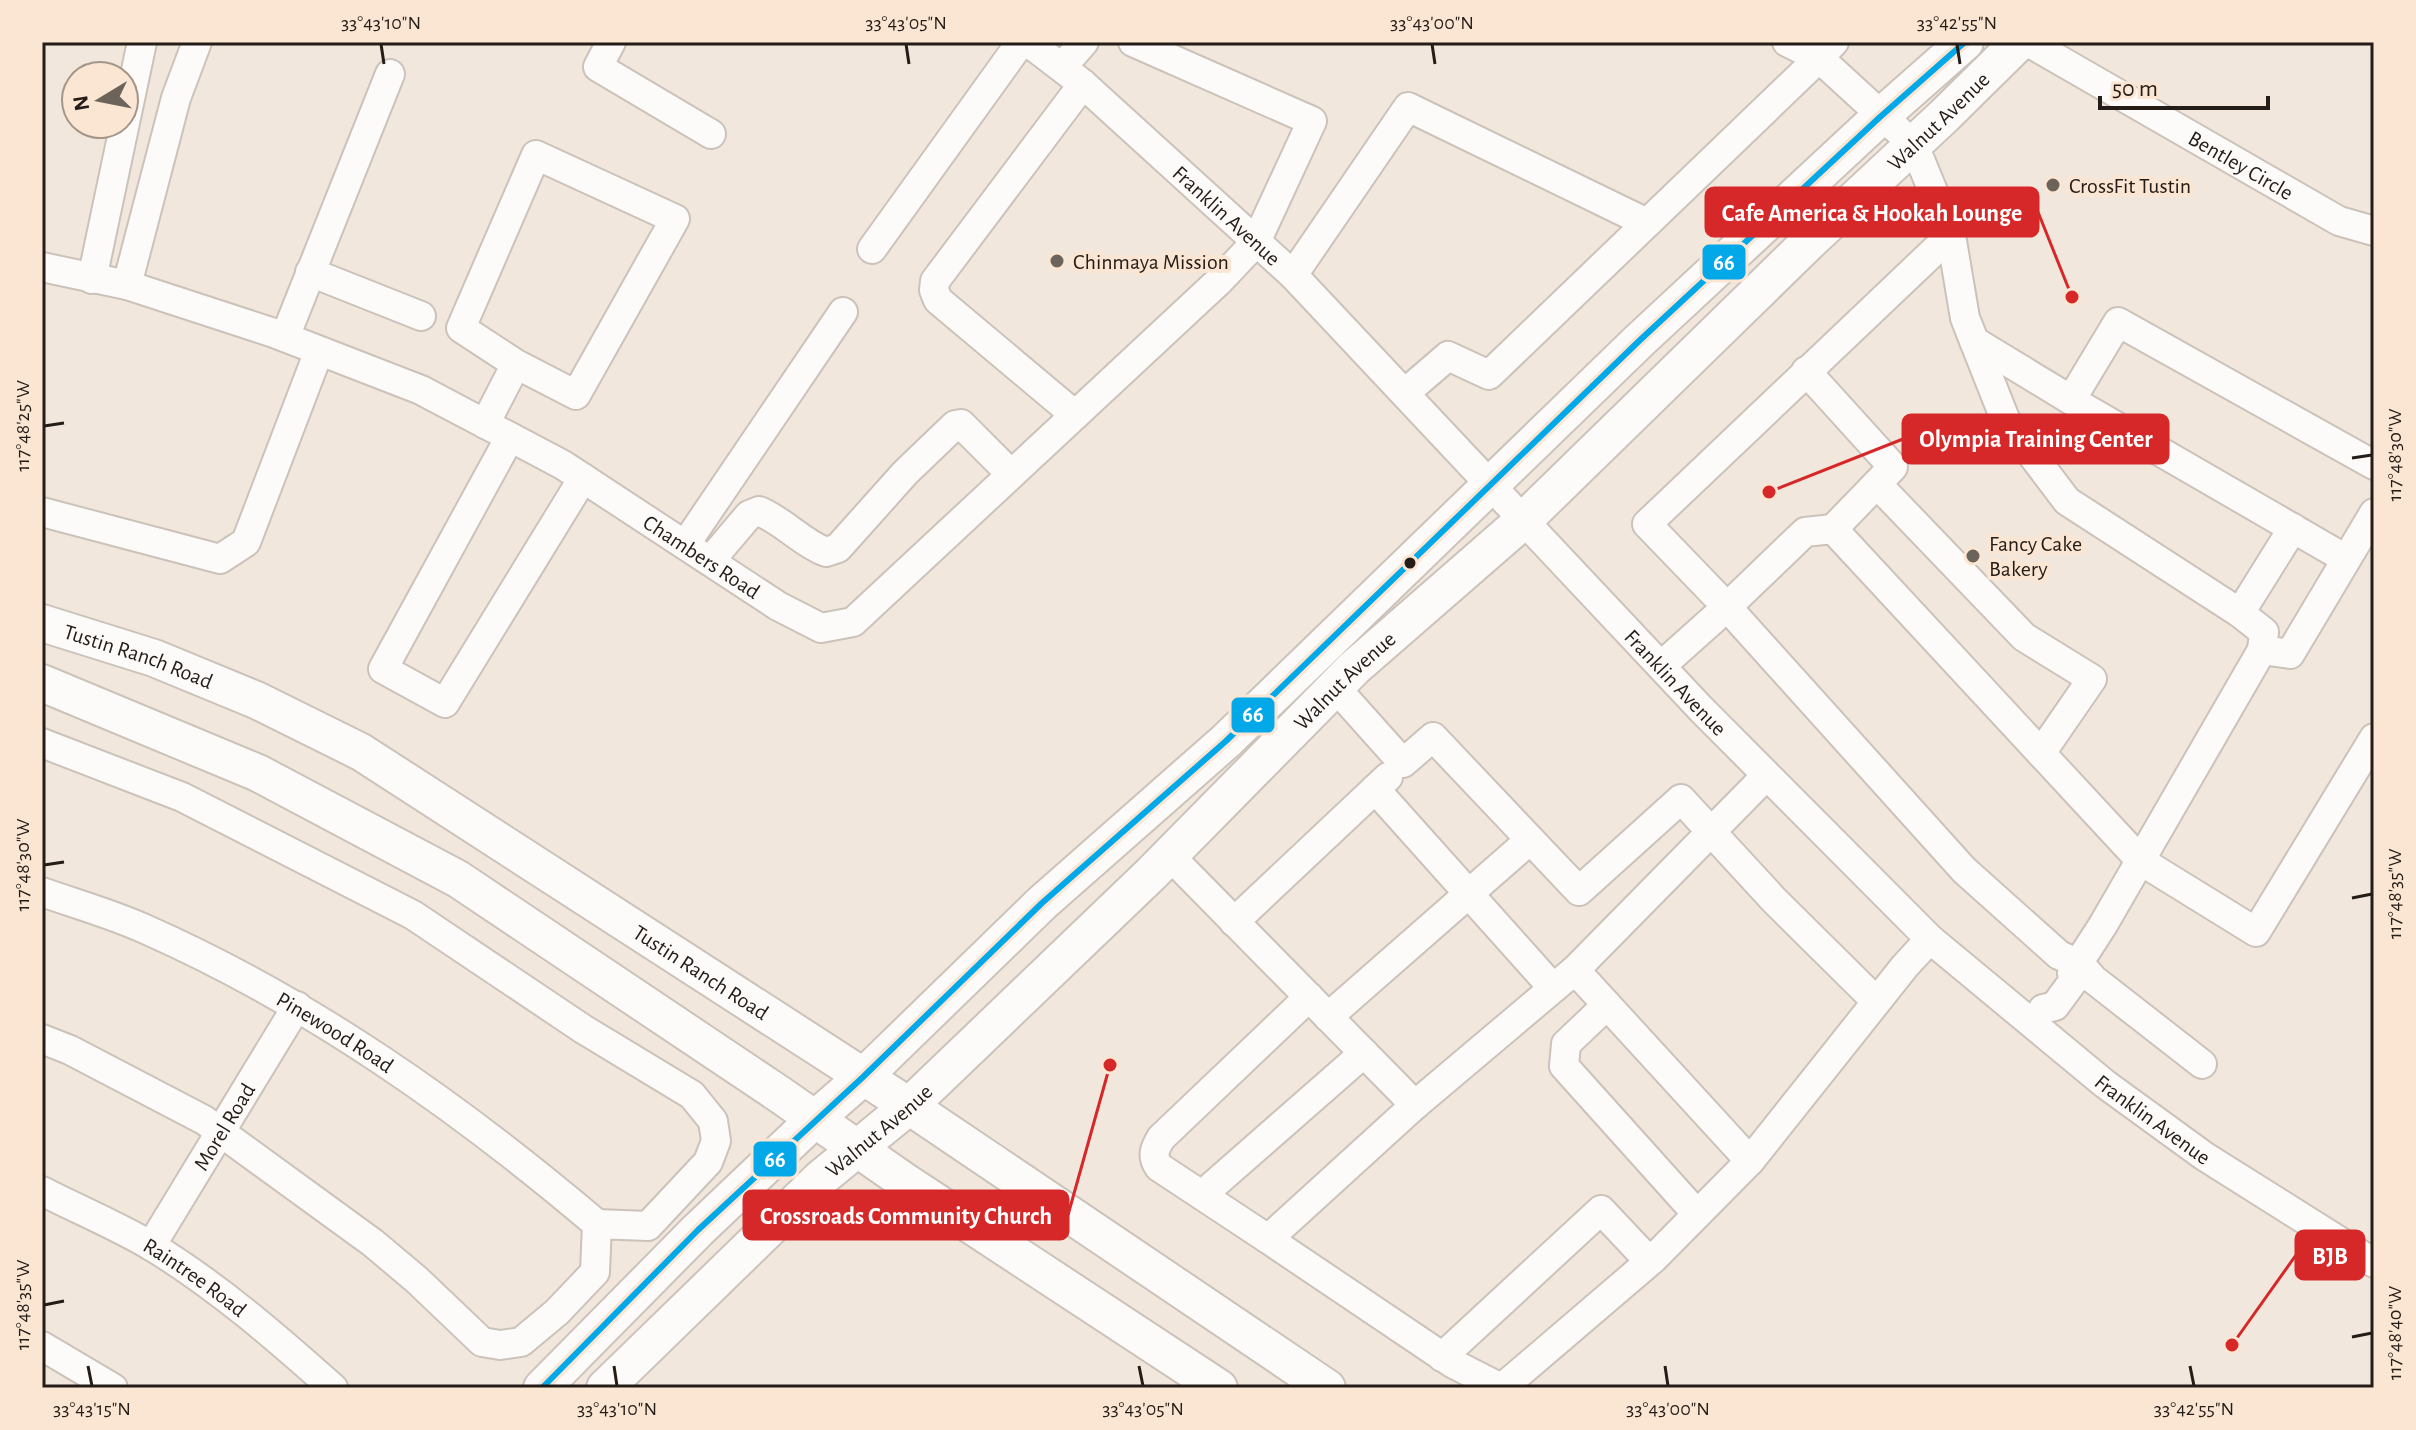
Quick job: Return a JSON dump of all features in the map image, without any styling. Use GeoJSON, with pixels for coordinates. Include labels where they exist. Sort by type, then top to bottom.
{"type":"FeatureCollection","features":[{"type":"Feature","properties":{"kind":"main road","name":"Walnut Avenue"},"geometry":{"type":"LineString","coordinates":[[542,1388],[698,1230],[863,1077],[1042,903],[1226,741],[1639,341],[1965,42]]}},
{"type":"Feature","properties":{"kind":"main road","name":"Walnut Avenue"},"geometry":{"type":"LineString","coordinates":[[605,1388],[820,1179],[909,1106],[1169,855],[1335,687],[1525,519],[2019,42]]}},
{"type":"Feature","properties":{"kind":"main road","name":"Tustin Ranch Road"},"geometry":{"type":"LineString","coordinates":[[42,623],[154,658],[227,688],[361,752],[909,1106],[1327,1388]]}},
{"type":"Feature","properties":{"kind":"main road"},"geometry":{"type":"LineString","coordinates":[[42,683],[258,773],[458,879],[1219,1388]]}},
{"type":"Feature","properties":{"kind":"main road"},"geometry":{"type":"LineString","coordinates":[[1134,822],[1169,855]]}},
{"type":"Feature","properties":{"kind":"street"},"geometry":{"type":"LineString","coordinates":[[92,279],[142,42]]}},
{"type":"Feature","properties":{"kind":"street"},"geometry":{"type":"LineString","coordinates":[[127,285],[176,98],[197,42]]}},
{"type":"Feature","properties":{"kind":"street"},"geometry":{"type":"LineString","coordinates":[[611,42],[598,67],[711,134]]}},
{"type":"Feature","properties":{"kind":"street"},"geometry":{"type":"LineString","coordinates":[[872,249],[1021,42]]}},
{"type":"Feature","properties":{"kind":"street","name":"Franklin Avenue"},"geometry":{"type":"LineString","coordinates":[[1028,42],[1073,75],[1293,275],[1766,776],[1930,939],[2038,1016],[2105,1084],[2204,1156],[2374,1263]]}},
{"type":"Feature","properties":{"kind":"street"},"geometry":{"type":"LineString","coordinates":[[1075,415],[938,300],[934,290],[935,281],[1073,75],[1084,42]]}},
{"type":"Feature","properties":{"kind":"street","name":"Chambers Road"},"geometry":{"type":"LineString","coordinates":[[42,267],[127,285],[285,337],[421,390],[563,465],[778,606],[821,628],[853,622],[1219,281],[1256,242],[1312,121],[1133,42]]}},
{"type":"Feature","properties":{"kind":"street"},"geometry":{"type":"LineString","coordinates":[[1787,42],[1826,50],[1880,117],[1914,145],[1951,235],[1965,318],[2005,419],[2067,501],[2240,613],[2264,632],[2262,650],[2076,968],[2074,980],[2055,1006],[2038,1016]]}},
{"type":"Feature","properties":{"kind":"street","name":"Bentley Circle"},"geometry":{"type":"LineString","coordinates":[[2028,42],[2339,221],[2374,231]]}},
{"type":"Feature","properties":{"kind":"street"},"geometry":{"type":"LineString","coordinates":[[1405,393],[1448,356],[1489,375],[1826,50]]}},
{"type":"Feature","properties":{"kind":"street"},"geometry":{"type":"LineString","coordinates":[[285,337],[390,74]]}},
{"type":"Feature","properties":{"kind":"street"},"geometry":{"type":"LineString","coordinates":[[1293,275],[1408,107],[1647,223]]}},
{"type":"Feature","properties":{"kind":"street"},"geometry":{"type":"LineString","coordinates":[[536,155],[675,219],[576,395],[516,364],[461,328],[536,155]]}},
{"type":"Feature","properties":{"kind":"street"},"geometry":{"type":"LineString","coordinates":[[1951,235],[1647,524],[1727,607],[1964,870],[2059,955],[2202,1064]]}},
{"type":"Feature","properties":{"kind":"street"},"geometry":{"type":"LineString","coordinates":[[310,272],[421,316]]}},
{"type":"Feature","properties":{"kind":"street"},"geometry":{"type":"LineString","coordinates":[[685,545],[843,312]]}},
{"type":"Feature","properties":{"kind":"street"},"geometry":{"type":"LineString","coordinates":[[2071,400],[2118,322],[2374,465]]}},
{"type":"Feature","properties":{"kind":"street"},"geometry":{"type":"LineString","coordinates":[[1974,341],[2346,559]]}},
{"type":"Feature","properties":{"kind":"street"},"geometry":{"type":"LineString","coordinates":[[42,512],[220,559],[246,542],[319,351]]}},
{"type":"Feature","properties":{"kind":"street"},"geometry":{"type":"LineString","coordinates":[[485,424],[516,364]]}},
{"type":"Feature","properties":{"kind":"street"},"geometry":{"type":"LineString","coordinates":[[1661,666],[1805,532],[1833,529],[1893,467],[1806,371]]}},
{"type":"Feature","properties":{"kind":"street"},"geometry":{"type":"LineString","coordinates":[[710,561],[749,515],[759,511],[778,519],[817,549],[826,552],[838,548],[905,473],[955,425],[961,424],[1011,474]]}},
{"type":"Feature","properties":{"kind":"street"},"geometry":{"type":"LineString","coordinates":[[510,437],[383,669],[445,703],[583,478]]}},
{"type":"Feature","properties":{"kind":"street"},"geometry":{"type":"LineString","coordinates":[[1877,484],[2024,637],[2092,679],[2041,753]]}},
{"type":"Feature","properties":{"kind":"street"},"geometry":{"type":"LineString","coordinates":[[2262,650],[2290,654],[2374,513]]}},
{"type":"Feature","properties":{"kind":"street"},"geometry":{"type":"LineString","coordinates":[[2240,613],[2293,528]]}},
{"type":"Feature","properties":{"kind":"street"},"geometry":{"type":"LineString","coordinates":[[1833,529],[2141,861],[2256,932],[2374,738]]}},
{"type":"Feature","properties":{"kind":"street"},"geometry":{"type":"LineString","coordinates":[[1335,687],[1403,763]]}},
{"type":"Feature","properties":{"kind":"street"},"geometry":{"type":"LineString","coordinates":[[1234,922],[1433,737],[1579,891],[1681,799],[1709,832],[1876,1001]]}},
{"type":"Feature","properties":{"kind":"street"},"geometry":{"type":"LineString","coordinates":[[42,743],[182,797],[413,915],[583,1029],[692,1095],[713,1121],[716,1141],[708,1162],[648,1226],[597,1224],[595,1272],[557,1312],[521,1342],[500,1345],[482,1342],[373,1243],[204,1120],[70,1050],[42,1039]]}},
{"type":"Feature","properties":{"kind":"street"},"geometry":{"type":"LineString","coordinates":[[1268,1239],[1415,1105],[1575,970],[1766,776]]}},
{"type":"Feature","properties":{"kind":"street"},"geometry":{"type":"LineString","coordinates":[[1375,789],[1553,988]]}},
{"type":"Feature","properties":{"kind":"street"},"geometry":{"type":"LineString","coordinates":[[1530,840],[1470,893],[1318,1007],[1161,1138],[1154,1149],[1154,1160],[1159,1167],[1442,1357],[1502,1388],[1649,1261],[1750,1161],[1876,1001],[1930,939]]}},
{"type":"Feature","properties":{"kind":"street"},"geometry":{"type":"LineString","coordinates":[[1169,855],[1415,1105]]}},
{"type":"Feature","properties":{"kind":"street","name":"Pinewood Road"},"geometry":{"type":"LineString","coordinates":[[42,892],[144,928],[297,1006],[450,1108],[597,1224]]}},
{"type":"Feature","properties":{"kind":"street"},"geometry":{"type":"LineString","coordinates":[[1575,970],[1750,1161]]}},
{"type":"Feature","properties":{"kind":"street"},"geometry":{"type":"LineString","coordinates":[[1607,1005],[1566,1044],[1564,1066],[1697,1214]]}},
{"type":"Feature","properties":{"kind":"street","name":"Morel Road"},"geometry":{"type":"LineString","coordinates":[[151,1246],[297,1006]]}},
{"type":"Feature","properties":{"kind":"street"},"geometry":{"type":"LineString","coordinates":[[1202,1195],[1364,1053]]}},
{"type":"Feature","properties":{"kind":"street","name":"Raintree Road"},"geometry":{"type":"LineString","coordinates":[[42,1191],[151,1246],[216,1290],[333,1388]]}},
{"type":"Feature","properties":{"kind":"street"},"geometry":{"type":"LineString","coordinates":[[1442,1357],[1601,1210],[1649,1261]]}},
{"type":"Feature","properties":{"kind":"street"},"geometry":{"type":"LineString","coordinates":[[42,1346],[113,1388]]}},
{"type":"Feature","properties":{"kind":"transit line","name":"66"},"geometry":{"type":"LineString","coordinates":[[542,1388],[698,1230],[863,1077],[1042,903],[1226,741],[1639,341],[1965,42]]}},
{"type":"Feature","properties":{"kind":"place","name":"CrossFit Tustin"},"geometry":{"type":"Point","coordinates":[2053,185]}},
{"type":"Feature","properties":{"kind":"place","name":"Chinmaya Mission"},"geometry":{"type":"Point","coordinates":[1057,261]}},
{"type":"Feature","properties":{"kind":"place","name":"Cafe America & Hookah Lounge"},"geometry":{"type":"Point","coordinates":[2072,297]}},
{"type":"Feature","properties":{"kind":"place","name":"Olympia Training Center"},"geometry":{"type":"Point","coordinates":[1769,492]}},
{"type":"Feature","properties":{"kind":"place","name":"Fancy Cake Bakery"},"geometry":{"type":"Point","coordinates":[1973,556]}},
{"type":"Feature","properties":{"kind":"place","name":"Crossroads Community Church"},"geometry":{"type":"Point","coordinates":[1110,1065]}},
{"type":"Feature","properties":{"kind":"place","name":"BJB"},"geometry":{"type":"Point","coordinates":[2232,1345]}}]}
